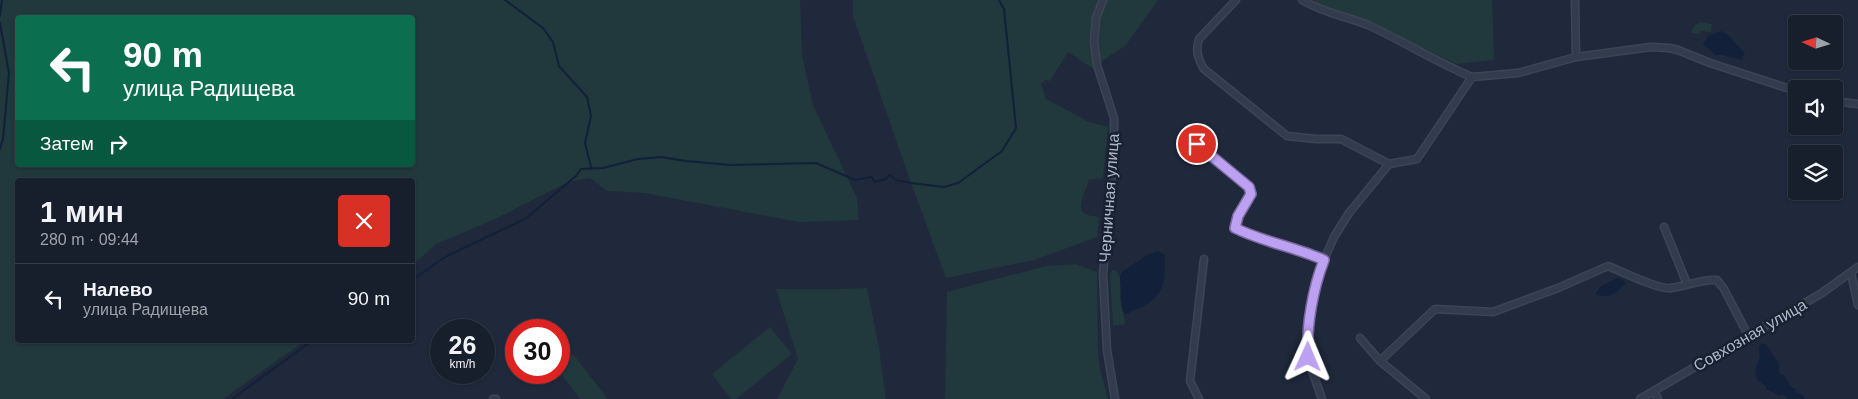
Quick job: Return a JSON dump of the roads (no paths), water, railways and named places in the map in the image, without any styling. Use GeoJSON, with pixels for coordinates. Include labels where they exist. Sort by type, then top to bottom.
{"type":"FeatureCollection","features":[{"type":"Feature","properties":{"kind":"street","name":"Черничная улица"},"geometry":{"type":"LineString","coordinates":[[1103,0],[1096,18],[1094,41],[1097,64],[1114,118],[1114,156],[1102,274],[1107,350],[1115,399]]}},
{"type":"Feature","properties":{"kind":"street"},"geometry":{"type":"LineString","coordinates":[[1236,0],[1199,39],[1197,45],[1198,57],[1204,69],[1286,136],[1341,139],[1389,164],[1417,159],[1472,77]]}},
{"type":"Feature","properties":{"kind":"street"},"geometry":{"type":"LineString","coordinates":[[1302,0],[1325,11],[1365,24],[1397,38],[1449,68],[1472,77],[1518,73],[1576,57],[1651,47],[1678,50],[1710,64],[1788,88]]}},
{"type":"Feature","properties":{"kind":"street"},"geometry":{"type":"LineString","coordinates":[[1575,0],[1576,57]]}},
{"type":"Feature","properties":{"kind":"street"},"geometry":{"type":"LineString","coordinates":[[1843,102],[1858,104]]}},
{"type":"Feature","properties":{"kind":"street"},"geometry":{"type":"LineString","coordinates":[[1197,144],[1249,187],[1251,194],[1238,216],[1235,228],[1324,260]]}},
{"type":"Feature","properties":{"kind":"street"},"geometry":{"type":"LineString","coordinates":[[1322,399],[1309,362],[1307,346],[1309,321],[1320,269],[1334,237],[1349,213],[1389,164]]}},
{"type":"Feature","properties":{"kind":"street"},"geometry":{"type":"LineString","coordinates":[[1664,227],[1687,284]]}},
{"type":"Feature","properties":{"kind":"street"},"geometry":{"type":"LineString","coordinates":[[1199,399],[1190,381],[1204,259]]}},
{"type":"Feature","properties":{"kind":"street"},"geometry":{"type":"LineString","coordinates":[[1380,361],[1435,309],[1493,312],[1558,288],[1608,266],[1668,288],[1705,280],[1717,280],[1724,289],[1748,335]]}},
{"type":"Feature","properties":{"kind":"street","name":"Совхозная улица"},"geometry":{"type":"LineString","coordinates":[[1640,399],[1822,293],[1858,267]]}},
{"type":"Feature","properties":{"kind":"street"},"geometry":{"type":"LineString","coordinates":[[1851,273],[1858,305]]}},
{"type":"Feature","properties":{"kind":"street"},"geometry":{"type":"LineString","coordinates":[[1360,338],[1380,361],[1426,399]]}},
{"type":"Feature","properties":{"kind":"street"},"geometry":{"type":"LineString","coordinates":[[1654,391],[1658,399]]}},
{"type":"Feature","properties":{"kind":"water"},"geometry":{"type":"Polygon","coordinates":[[[1721,31],[1727,34],[1745,53],[1742,57],[1743,60],[1716,55],[1703,44],[1708,36],[1721,31]]]}},
{"type":"Feature","properties":{"kind":"water"},"geometry":{"type":"Polygon","coordinates":[[[1158,251],[1165,255],[1163,286],[1156,297],[1150,302],[1125,314],[1122,309],[1120,277],[1122,272],[1147,255],[1158,251]]]}},
{"type":"Feature","properties":{"kind":"water"},"geometry":{"type":"Polygon","coordinates":[[[1617,278],[1623,279],[1626,283],[1619,290],[1608,296],[1595,294],[1601,286],[1617,278]]]}},
{"type":"Feature","properties":{"kind":"water"},"geometry":{"type":"Polygon","coordinates":[[[1766,344],[1778,362],[1780,374],[1784,375],[1792,388],[1797,389],[1794,392],[1802,394],[1805,399],[1786,399],[1787,397],[1781,394],[1780,396],[1766,389],[1766,386],[1758,381],[1756,370],[1760,357],[1759,346],[1766,344]]]}},
{"type":"Feature","properties":{"kind":"waterway"},"geometry":{"type":"LineString","coordinates":[[0,16],[2,0]]}},
{"type":"Feature","properties":{"kind":"waterway"},"geometry":{"type":"LineString","coordinates":[[505,0],[543,28],[553,42],[559,66],[587,97],[591,116],[585,143],[591,167]]}},
{"type":"Feature","properties":{"kind":"waterway"},"geometry":{"type":"LineString","coordinates":[[415,278],[447,256],[525,219],[576,176],[581,169],[603,168],[638,159],[661,157],[731,165],[816,163],[855,180],[872,177],[874,182],[886,179],[890,175],[896,180],[944,187],[958,183],[1002,151],[1016,128],[1004,9],[999,0]]}},
{"type":"Feature","properties":{"kind":"waterway"},"geometry":{"type":"LineString","coordinates":[[0,23],[9,73],[3,139],[0,149]]}},
{"type":"Feature","properties":{"kind":"waterway"},"geometry":{"type":"LineString","coordinates":[[232,399],[309,343]]}}]}
